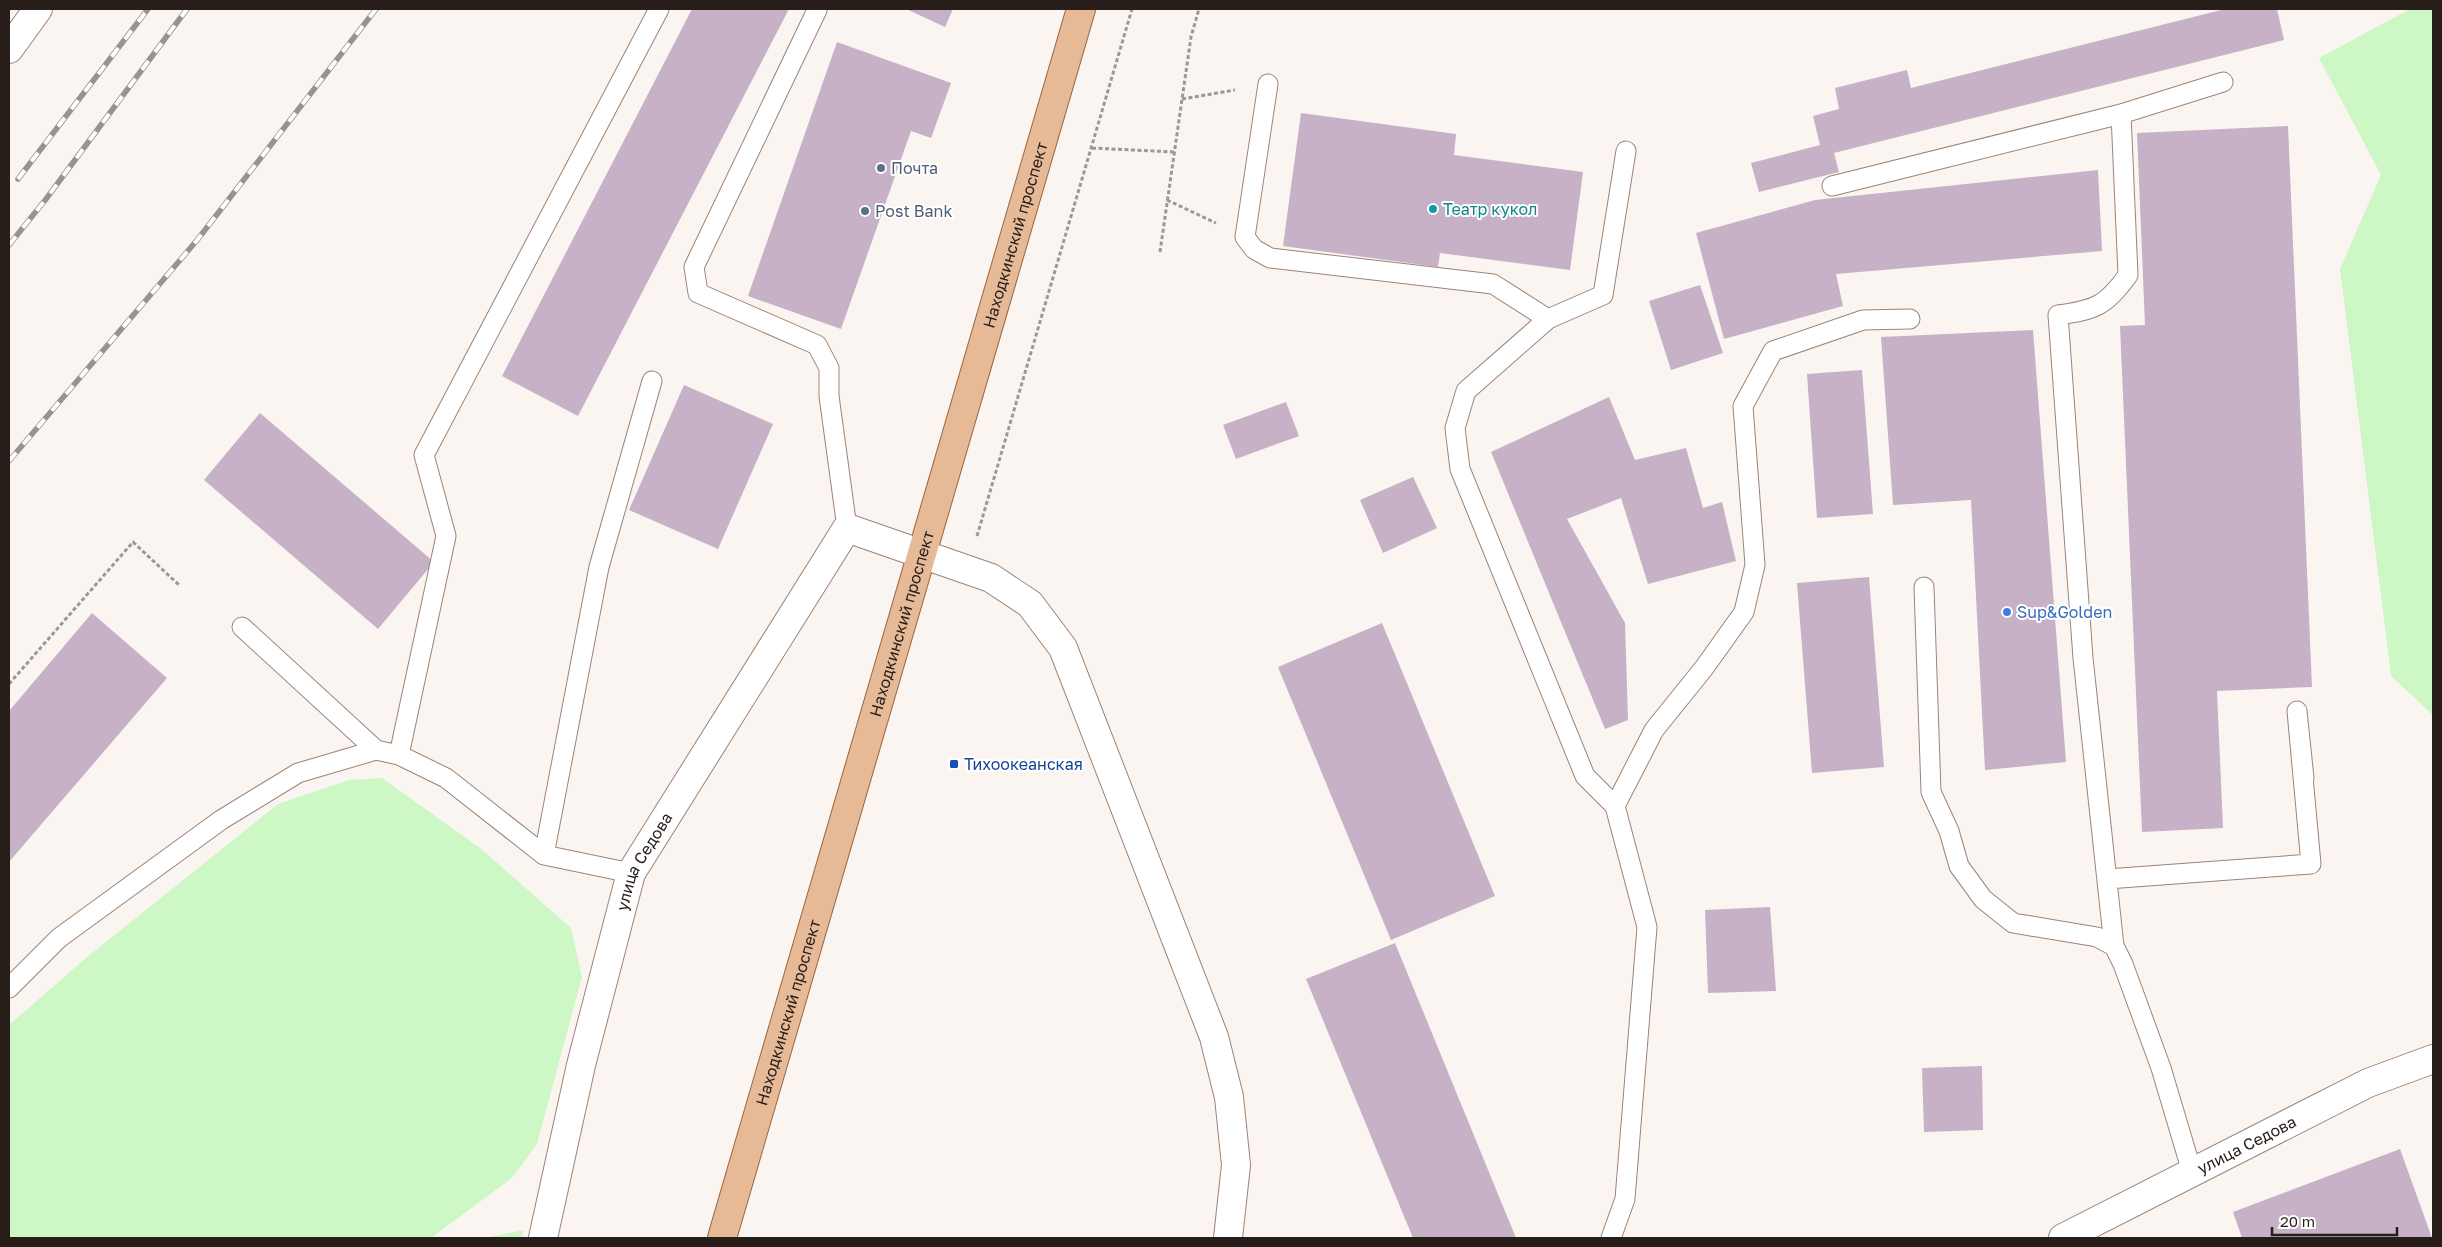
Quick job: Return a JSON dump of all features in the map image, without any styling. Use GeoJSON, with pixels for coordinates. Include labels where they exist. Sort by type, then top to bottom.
{"type":"FeatureCollection","features":[{"type":"Feature","properties":{"kind":"main road","name":"Находкинский проспект"},"geometry":{"type":"LineString","coordinates":[[722,1238],[1081,9]]}},
{"type":"Feature","properties":{"kind":"street"},"geometry":{"type":"LineString","coordinates":[[9,49],[38,9]]}},
{"type":"Feature","properties":{"kind":"street"},"geometry":{"type":"LineString","coordinates":[[847,528],[966,571],[992,578],[1030,604],[1063,648],[1214,1038],[1229,1097],[1236,1165],[1228,1238]]}},
{"type":"Feature","properties":{"kind":"street","name":"улица Седова"},"geometry":{"type":"LineString","coordinates":[[543,1238],[581,1065],[631,873],[847,528]]}},
{"type":"Feature","properties":{"kind":"street","name":"улица Седова"},"geometry":{"type":"LineString","coordinates":[[2063,1238],[2368,1083],[2433,1059]]}},
{"type":"Feature","properties":{"kind":"lane"},"geometry":{"type":"LineString","coordinates":[[399,755],[446,536],[424,455],[659,9]]}},
{"type":"Feature","properties":{"kind":"lane"},"geometry":{"type":"LineString","coordinates":[[817,10],[694,267],[698,293],[816,345],[829,368],[829,396],[847,528]]}},
{"type":"Feature","properties":{"kind":"lane"},"geometry":{"type":"LineString","coordinates":[[1832,186],[2121,114],[2223,82]]}},
{"type":"Feature","properties":{"kind":"lane"},"geometry":{"type":"LineString","coordinates":[[1268,84],[1245,237],[1254,249],[1270,258],[1493,284],[1548,319]]}},
{"type":"Feature","properties":{"kind":"lane"},"geometry":{"type":"LineString","coordinates":[[2121,114],[2128,275],[2113,296],[2086,311],[2058,315],[2083,658],[2114,946],[2123,964],[2161,1068],[2192,1172]]}},
{"type":"Feature","properties":{"kind":"lane"},"geometry":{"type":"LineString","coordinates":[[1611,1238],[1625,1200],[1647,927],[1615,806],[1585,776],[1460,469],[1455,428],[1466,391],[1548,319],[1603,295],[1626,151]]}},
{"type":"Feature","properties":{"kind":"lane"},"geometry":{"type":"LineString","coordinates":[[1615,806],[1654,730],[1704,668],[1744,612],[1755,565],[1743,406],[1773,352],[1864,320],[1910,319]]}},
{"type":"Feature","properties":{"kind":"lane"},"geometry":{"type":"LineString","coordinates":[[544,855],[599,567],[652,381]]}},
{"type":"Feature","properties":{"kind":"lane"},"geometry":{"type":"LineString","coordinates":[[1924,587],[1931,792],[1949,831],[1959,866],[1983,898],[2013,924],[2098,937],[2114,946]]}},
{"type":"Feature","properties":{"kind":"lane"},"geometry":{"type":"LineString","coordinates":[[242,627],[376,750]]}},
{"type":"Feature","properties":{"kind":"lane"},"geometry":{"type":"LineString","coordinates":[[2107,879],[2311,864],[2297,711],[2304,778]]}},
{"type":"Feature","properties":{"kind":"lane"},"geometry":{"type":"LineString","coordinates":[[9,988],[59,938],[221,820],[298,773],[376,750],[399,755],[446,778],[544,855],[631,873]]}},
{"type":"Feature","properties":{"kind":"path"},"geometry":{"type":"LineString","coordinates":[[966,571],[1132,9]]}},
{"type":"Feature","properties":{"kind":"path"},"geometry":{"type":"LineString","coordinates":[[1160,252],[1190,37],[1199,9]]}},
{"type":"Feature","properties":{"kind":"path"},"geometry":{"type":"LineString","coordinates":[[1182,99],[1268,84]]}},
{"type":"Feature","properties":{"kind":"path"},"geometry":{"type":"LineString","coordinates":[[1092,148],[1174,152]]}},
{"type":"Feature","properties":{"kind":"path"},"geometry":{"type":"LineString","coordinates":[[1167,200],[1245,237]]}},
{"type":"Feature","properties":{"kind":"path"},"geometry":{"type":"LineString","coordinates":[[9,684],[133,542],[179,586]]}},
{"type":"Feature","properties":{"kind":"green space"},"geometry":{"type":"Polygon","coordinates":[[[2410,9],[2433,9],[2433,715],[2391,676],[2340,269],[2381,175],[2319,58],[2410,9]]]}},
{"type":"Feature","properties":{"kind":"green space"},"geometry":{"type":"Polygon","coordinates":[[[382,778],[480,848],[571,928],[582,977],[537,1144],[512,1178],[431,1238],[9,1238],[9,1025],[86,958],[278,804],[349,780],[382,778]]]}},
{"type":"Feature","properties":{"kind":"green space"},"geometry":{"type":"Polygon","coordinates":[[[524,1230],[522,1238],[485,1238],[524,1230]]]}},
{"type":"Feature","properties":{"kind":"building"},"geometry":{"type":"Polygon","coordinates":[[[692,9],[789,9],[578,416],[502,376],[692,9]]]}},
{"type":"Feature","properties":{"kind":"building"},"geometry":{"type":"Polygon","coordinates":[[[906,9],[953,9],[945,27],[906,9]]]}},
{"type":"Feature","properties":{"kind":"building"},"geometry":{"type":"Polygon","coordinates":[[[2225,9],[2277,9],[2284,40],[1834,153],[1839,172],[1759,192],[1751,163],[1820,145],[1813,116],[1839,109],[1835,88],[1907,70],[1911,88],[2225,9]]]}},
{"type":"Feature","properties":{"kind":"building"},"geometry":{"type":"Polygon","coordinates":[[[837,42],[951,83],[931,138],[911,131],[841,329],[748,296],[837,42]]]}},
{"type":"Feature","properties":{"kind":"building","name":"Театр кукол"},"geometry":{"type":"Polygon","coordinates":[[[1301,113],[1456,134],[1454,155],[1583,172],[1570,270],[1440,253],[1438,267],[1283,246],[1301,113]]]}},
{"type":"Feature","properties":{"kind":"building"},"geometry":{"type":"Polygon","coordinates":[[[2288,126],[2312,687],[2217,691],[2223,828],[2142,832],[2120,326],[2145,325],[2137,133],[2288,126]]]}},
{"type":"Feature","properties":{"kind":"building"},"geometry":{"type":"Polygon","coordinates":[[[2098,170],[2102,251],[1836,274],[1843,306],[1724,339],[1696,233],[1815,200],[2098,170]]]}},
{"type":"Feature","properties":{"kind":"building"},"geometry":{"type":"Polygon","coordinates":[[[1700,285],[1723,353],[1671,370],[1649,301],[1700,285]]]}},
{"type":"Feature","properties":{"kind":"building"},"geometry":{"type":"Polygon","coordinates":[[[2033,330],[2066,762],[1985,770],[1971,500],[1893,505],[1881,337],[2033,330]]]}},
{"type":"Feature","properties":{"kind":"building"},"geometry":{"type":"Polygon","coordinates":[[[1862,370],[1873,514],[1817,518],[1807,374],[1862,370]]]}},
{"type":"Feature","properties":{"kind":"building"},"geometry":{"type":"Polygon","coordinates":[[[684,385],[773,424],[718,549],[629,510],[684,385]]]}},
{"type":"Feature","properties":{"kind":"building"},"geometry":{"type":"Polygon","coordinates":[[[1609,397],[1635,460],[1686,448],[1703,508],[1722,502],[1736,561],[1648,584],[1621,498],[1567,519],[1625,623],[1628,720],[1605,729],[1491,452],[1609,397]]]}},
{"type":"Feature","properties":{"kind":"building"},"geometry":{"type":"Polygon","coordinates":[[[1286,402],[1299,436],[1236,459],[1223,425],[1286,402]]]}},
{"type":"Feature","properties":{"kind":"building"},"geometry":{"type":"Polygon","coordinates":[[[260,413],[434,562],[378,629],[204,480],[260,413]]]}},
{"type":"Feature","properties":{"kind":"building"},"geometry":{"type":"Polygon","coordinates":[[[1413,477],[1437,528],[1383,553],[1360,500],[1413,477]]]}},
{"type":"Feature","properties":{"kind":"building"},"geometry":{"type":"Polygon","coordinates":[[[1869,577],[1884,767],[1812,773],[1797,583],[1869,577]]]}},
{"type":"Feature","properties":{"kind":"building"},"geometry":{"type":"Polygon","coordinates":[[[92,613],[167,678],[9,862],[9,711],[92,613]]]}},
{"type":"Feature","properties":{"kind":"building"},"geometry":{"type":"Polygon","coordinates":[[[1382,623],[1495,896],[1391,940],[1278,667],[1382,623]]]}},
{"type":"Feature","properties":{"kind":"building"},"geometry":{"type":"Polygon","coordinates":[[[1770,907],[1776,991],[1708,993],[1705,910],[1770,907]]]}},
{"type":"Feature","properties":{"kind":"building"},"geometry":{"type":"Polygon","coordinates":[[[1395,943],[1516,1238],[1413,1238],[1306,979],[1395,943]]]}},
{"type":"Feature","properties":{"kind":"building"},"geometry":{"type":"Polygon","coordinates":[[[1982,1066],[1983,1130],[1924,1132],[1922,1068],[1982,1066]]]}},
{"type":"Feature","properties":{"kind":"building"},"geometry":{"type":"Polygon","coordinates":[[[2400,1149],[2432,1238],[2242,1238],[2233,1212],[2400,1149]]]}},
{"type":"Feature","properties":{"kind":"railway"},"geometry":{"type":"LineString","coordinates":[[18,179],[148,9]]}},
{"type":"Feature","properties":{"kind":"railway"},"geometry":{"type":"LineString","coordinates":[[9,245],[46,199],[187,9]]}},
{"type":"Feature","properties":{"kind":"railway"},"geometry":{"type":"LineString","coordinates":[[9,461],[198,239],[376,9]]}},
{"type":"Feature","properties":{"kind":"place","name":"Почта"},"geometry":{"type":"Point","coordinates":[881,168]}},
{"type":"Feature","properties":{"kind":"place","name":"Театр кукол"},"geometry":{"type":"Point","coordinates":[1433,209]}},
{"type":"Feature","properties":{"kind":"place","name":"Post Bank"},"geometry":{"type":"Point","coordinates":[865,211]}},
{"type":"Feature","properties":{"kind":"place","name":"Sup&Golden"},"geometry":{"type":"Point","coordinates":[2007,612]}},
{"type":"Feature","properties":{"kind":"place","name":"Тихоокеанская"},"geometry":{"type":"Point","coordinates":[954,764]}}]}
